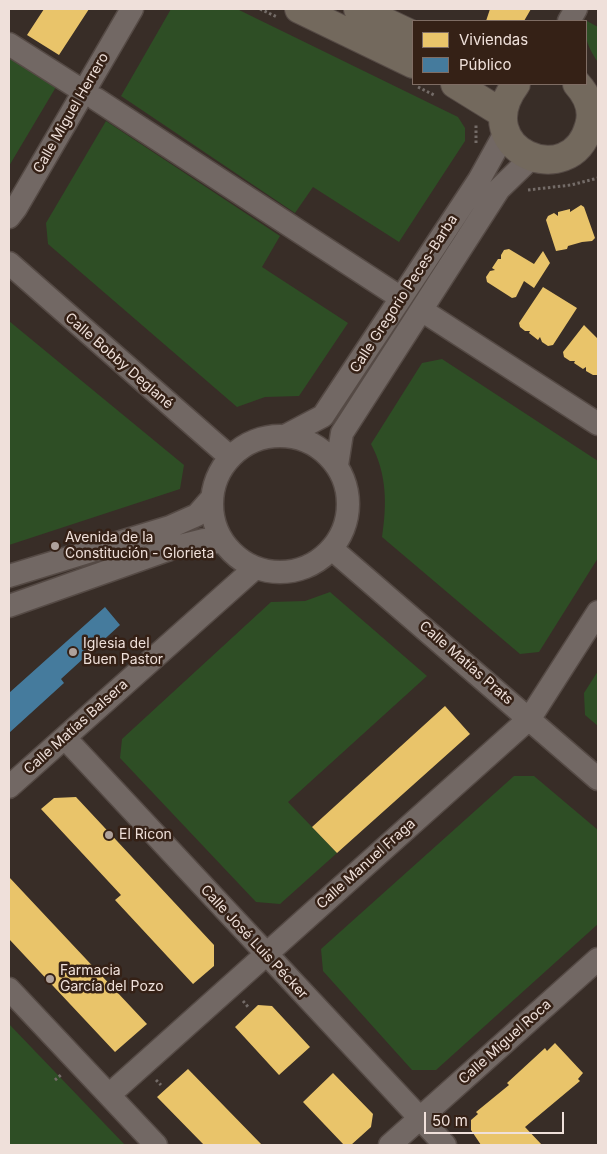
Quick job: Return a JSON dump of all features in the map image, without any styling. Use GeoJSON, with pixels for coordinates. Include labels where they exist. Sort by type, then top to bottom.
{"type":"FeatureCollection","features":[{"type":"Feature","properties":{"kind":"main road"},"geometry":{"type":"LineString","coordinates":[[358,9],[412,35]]}},
{"type":"Feature","properties":{"kind":"main road"},"geometry":{"type":"LineString","coordinates":[[292,15],[412,74]]}},
{"type":"Feature","properties":{"kind":"main road"},"geometry":{"type":"LineString","coordinates":[[503,123],[506,97],[515,85]]}},
{"type":"Feature","properties":{"kind":"main road"},"geometry":{"type":"LineString","coordinates":[[448,91],[503,123],[520,152],[531,158],[546,160],[586,153],[588,132],[594,124],[588,100],[578,85]]}},
{"type":"Feature","properties":{"kind":"street","name":"Calle Miguel Herrero"},"geometry":{"type":"LineString","coordinates":[[9,217],[132,9]]}},
{"type":"Feature","properties":{"kind":"street"},"geometry":{"type":"LineString","coordinates":[[570,20],[576,9]]}},
{"type":"Feature","properties":{"kind":"street"},"geometry":{"type":"LineString","coordinates":[[9,44],[75,86]]}},
{"type":"Feature","properties":{"kind":"street"},"geometry":{"type":"LineString","coordinates":[[96,99],[401,298]]}},
{"type":"Feature","properties":{"kind":"street","name":"Calle Gregorio Peces-Barba"},"geometry":{"type":"LineString","coordinates":[[285,436],[324,416],[480,180],[503,123]]}},
{"type":"Feature","properties":{"kind":"street","name":"Calle Gregorio Peces-Barba"},"geometry":{"type":"LineString","coordinates":[[337,466],[342,433],[502,186],[531,158]]}},
{"type":"Feature","properties":{"kind":"street","name":"Calle Bobby Deglané"},"geometry":{"type":"LineString","coordinates":[[9,264],[230,458]]}},
{"type":"Feature","properties":{"kind":"street"},"geometry":{"type":"LineString","coordinates":[[422,311],[598,424]]}},
{"type":"Feature","properties":{"kind":"street"},"geometry":{"type":"LineString","coordinates":[[285,436],[310,442],[324,452],[337,466],[347,487],[349,506],[343,532],[332,549],[310,565],[288,572],[256,568],[240,559],[224,543],[214,520],[212,498],[214,488],[230,458],[258,440],[285,436]]}},
{"type":"Feature","properties":{"kind":"street"},"geometry":{"type":"LineString","coordinates":[[9,576],[170,527],[197,516],[212,498]]}},
{"type":"Feature","properties":{"kind":"street"},"geometry":{"type":"LineString","coordinates":[[9,600],[204,540],[224,543]]}},
{"type":"Feature","properties":{"kind":"street","name":"Calle Matías Prats"},"geometry":{"type":"LineString","coordinates":[[332,549],[530,718],[598,779]]}},
{"type":"Feature","properties":{"kind":"street"},"geometry":{"type":"LineString","coordinates":[[9,580],[61,561]]}},
{"type":"Feature","properties":{"kind":"street","name":"Calle Matías Balsera"},"geometry":{"type":"LineString","coordinates":[[9,787],[256,568]]}},
{"type":"Feature","properties":{"kind":"street"},"geometry":{"type":"LineString","coordinates":[[9,606],[69,583]]}},
{"type":"Feature","properties":{"kind":"street","name":"Calle Manuel Fraga"},"geometry":{"type":"LineString","coordinates":[[108,1095],[530,718],[598,612]]}},
{"type":"Feature","properties":{"kind":"street","name":"Calle José Luis Pécker"},"geometry":{"type":"LineString","coordinates":[[65,738],[265,955],[445,1145]]}},
{"type":"Feature","properties":{"kind":"street","name":"Calle Miguel Roca"},"geometry":{"type":"LineString","coordinates":[[390,1145],[598,960]]}},
{"type":"Feature","properties":{"kind":"street"},"geometry":{"type":"LineString","coordinates":[[9,989],[156,1145]]}},
{"type":"Feature","properties":{"kind":"path"},"geometry":{"type":"LineString","coordinates":[[260,9],[292,15]]}},
{"type":"Feature","properties":{"kind":"path"},"geometry":{"type":"LineString","coordinates":[[435,85],[448,91]]}},
{"type":"Feature","properties":{"kind":"path"},"geometry":{"type":"LineString","coordinates":[[475,147],[476,120]]}},
{"type":"Feature","properties":{"kind":"path"},"geometry":{"type":"LineString","coordinates":[[502,186],[514,191],[530,190],[571,185],[598,178]]}},
{"type":"Feature","properties":{"kind":"green space"},"geometry":{"type":"Polygon","coordinates":[[[171,9],[237,9],[458,117],[465,128],[465,141],[399,242],[313,187],[295,213],[121,96],[171,9]]]}},
{"type":"Feature","properties":{"kind":"green space"},"geometry":{"type":"Polygon","coordinates":[[[587,21],[598,27],[598,62],[587,40],[587,21]]]}},
{"type":"Feature","properties":{"kind":"green space"},"geometry":{"type":"Polygon","coordinates":[[[9,56],[56,87],[9,166],[9,56]]]}},
{"type":"Feature","properties":{"kind":"green space"},"geometry":{"type":"Polygon","coordinates":[[[106,121],[280,236],[262,267],[348,323],[299,396],[265,397],[237,407],[48,244],[46,223],[106,121]]]}},
{"type":"Feature","properties":{"kind":"green space"},"geometry":{"type":"Polygon","coordinates":[[[9,321],[184,465],[180,489],[9,545],[9,321]]]}},
{"type":"Feature","properties":{"kind":"green space"},"geometry":{"type":"Polygon","coordinates":[[[442,359],[598,461],[598,558],[539,652],[520,654],[382,537],[385,513],[383,478],[371,444],[422,363],[442,359]]]}},
{"type":"Feature","properties":{"kind":"green space"},"geometry":{"type":"Polygon","coordinates":[[[330,592],[427,676],[288,802],[337,853],[280,904],[256,902],[120,758],[122,739],[271,602],[305,601],[330,592]]]}},
{"type":"Feature","properties":{"kind":"green space"},"geometry":{"type":"Polygon","coordinates":[[[598,671],[598,726],[585,715],[584,693],[598,671]]]}},
{"type":"Feature","properties":{"kind":"green space"},"geometry":{"type":"Polygon","coordinates":[[[514,776],[534,776],[598,830],[598,924],[436,1070],[412,1070],[323,971],[321,949],[514,776]]]}},
{"type":"Feature","properties":{"kind":"green space"},"geometry":{"type":"Polygon","coordinates":[[[9,1024],[125,1145],[9,1145],[9,1024]]]}},
{"type":"Feature","properties":{"kind":"building: Viviendas"},"geometry":{"type":"Polygon","coordinates":[[[44,9],[89,9],[59,55],[27,35],[44,9]]]}},
{"type":"Feature","properties":{"kind":"building: Viviendas"},"geometry":{"type":"Polygon","coordinates":[[[490,9],[531,9],[525,20],[486,20],[490,9]]]}},
{"type":"Feature","properties":{"kind":"building: Viviendas"},"geometry":{"type":"Polygon","coordinates":[[[581,205],[584,207],[595,238],[592,241],[582,242],[568,246],[567,249],[556,251],[546,220],[548,216],[554,213],[558,216],[558,212],[570,209],[570,212],[581,205]]]}},
{"type":"Feature","properties":{"kind":"building: Viviendas"},"geometry":{"type":"Polygon","coordinates":[[[509,249],[534,264],[543,251],[550,263],[534,288],[524,281],[516,297],[512,298],[487,282],[486,277],[490,271],[495,270],[492,268],[498,259],[501,259],[504,250],[509,249]]]}},
{"type":"Feature","properties":{"kind":"building: Viviendas"},"geometry":{"type":"Polygon","coordinates":[[[543,287],[577,308],[553,345],[548,346],[542,342],[540,337],[538,340],[529,333],[530,331],[525,331],[520,327],[519,323],[543,287]]]}},
{"type":"Feature","properties":{"kind":"building: Viviendas"},"geometry":{"type":"Polygon","coordinates":[[[584,325],[598,339],[597,375],[593,375],[586,371],[586,367],[583,369],[574,363],[575,361],[570,361],[564,357],[563,352],[584,325]]]}},
{"type":"Feature","properties":{"kind":"building: Viviendas"},"geometry":{"type":"Polygon","coordinates":[[[445,706],[470,734],[337,853],[312,827],[445,706]]]}},
{"type":"Feature","properties":{"kind":"building: Viviendas"},"geometry":{"type":"Polygon","coordinates":[[[76,797],[214,945],[214,966],[193,984],[115,900],[121,895],[41,809],[54,798],[76,797]]]}},
{"type":"Feature","properties":{"kind":"building: Viviendas"},"geometry":{"type":"Polygon","coordinates":[[[9,877],[147,1024],[115,1052],[9,939],[9,877]]]}},
{"type":"Feature","properties":{"kind":"building: Viviendas"},"geometry":{"type":"Polygon","coordinates":[[[258,1005],[272,1006],[310,1047],[279,1075],[235,1027],[258,1005]]]}},
{"type":"Feature","properties":{"kind":"building: Viviendas"},"geometry":{"type":"Polygon","coordinates":[[[555,1043],[583,1073],[578,1079],[580,1081],[525,1127],[542,1145],[481,1145],[471,1130],[471,1120],[478,1114],[476,1112],[509,1085],[507,1083],[545,1048],[547,1051],[555,1043]]]}},
{"type":"Feature","properties":{"kind":"building: Viviendas"},"geometry":{"type":"Polygon","coordinates":[[[188,1069],[262,1145],[204,1145],[157,1097],[188,1069]]]}},
{"type":"Feature","properties":{"kind":"building: Viviendas"},"geometry":{"type":"Polygon","coordinates":[[[333,1073],[373,1114],[371,1127],[351,1145],[344,1145],[303,1102],[333,1073]]]}},
{"type":"Feature","properties":{"kind":"building: Público","name":"Iglesia del Buen Pastor"},"geometry":{"type":"Polygon","coordinates":[[[105,607],[120,625],[61,679],[64,683],[9,733],[9,693],[105,607]]]}},
{"type":"Feature","properties":{"kind":"place","name":"Avenida de la Constitución - Glorieta"},"geometry":{"type":"Point","coordinates":[55,546]}},
{"type":"Feature","properties":{"kind":"place","name":"Iglesia del Buen Pastor"},"geometry":{"type":"Point","coordinates":[73,652]}},
{"type":"Feature","properties":{"kind":"place","name":"El Ricon"},"geometry":{"type":"Point","coordinates":[109,835]}},
{"type":"Feature","properties":{"kind":"place","name":"Farmacia García del Pozo"},"geometry":{"type":"Point","coordinates":[50,979]}}]}
